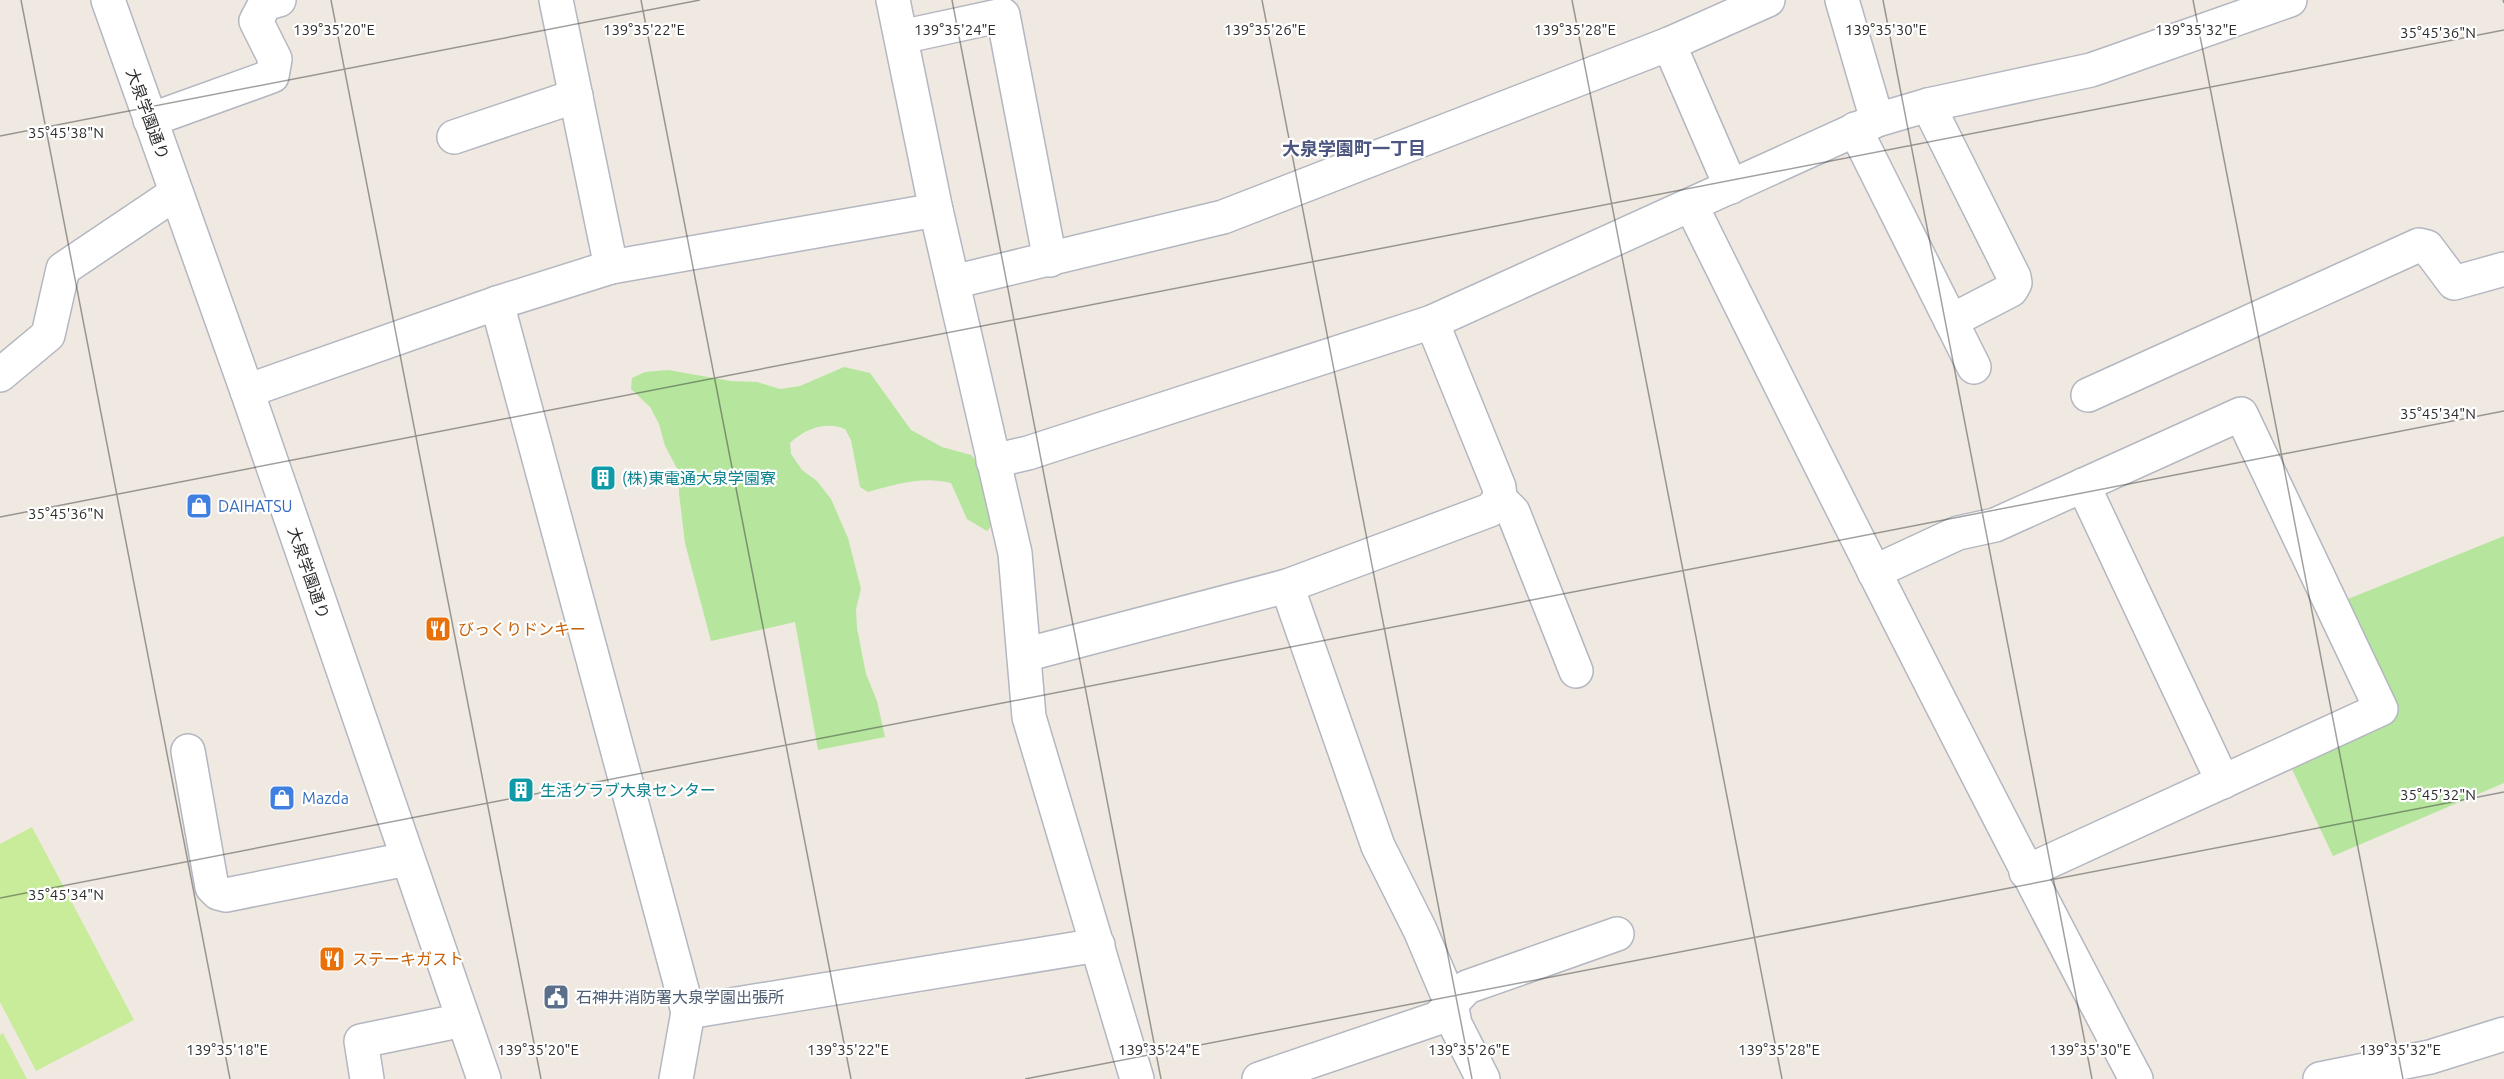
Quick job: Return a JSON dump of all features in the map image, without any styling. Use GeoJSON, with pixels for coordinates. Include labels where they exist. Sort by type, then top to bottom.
{"type":"FeatureCollection","features":[{"type":"Feature","properties":{"kind":"street","name":"大泉学園通り"},"geometry":{"type":"LineString","coordinates":[[108,0],[247,391],[484,1079]]}},
{"type":"Feature","properties":{"kind":"street"},"geometry":{"type":"LineString","coordinates":[[150,120],[272,76],[275,59],[256,21],[265,4],[279,0]]}},
{"type":"Feature","properties":{"kind":"street"},"geometry":{"type":"LineString","coordinates":[[556,0],[611,267]]}},
{"type":"Feature","properties":{"kind":"street"},"geometry":{"type":"LineString","coordinates":[[893,0],[936,210],[1015,553],[1029,717],[1137,1079]]}},
{"type":"Feature","properties":{"kind":"street"},"geometry":{"type":"LineString","coordinates":[[953,282],[1223,217],[1669,44],[1768,0]]}},
{"type":"Feature","properties":{"kind":"street"},"geometry":{"type":"LineString","coordinates":[[1842,0],[1866,124],[1951,321],[1974,367]]}},
{"type":"Feature","properties":{"kind":"street"},"geometry":{"type":"LineString","coordinates":[[993,462],[1432,322],[1866,124],[1928,105],[2091,70],[2290,0]]}},
{"type":"Feature","properties":{"kind":"street"},"geometry":{"type":"LineString","coordinates":[[901,37],[1003,15],[1050,260]]}},
{"type":"Feature","properties":{"kind":"street"},"geometry":{"type":"LineString","coordinates":[[1669,44],[1731,187]]}},
{"type":"Feature","properties":{"kind":"street"},"geometry":{"type":"LineString","coordinates":[[454,137],[576,96]]}},
{"type":"Feature","properties":{"kind":"street"},"geometry":{"type":"LineString","coordinates":[[1928,105],[2014,277],[2015,284],[2011,290],[1951,321]]}},
{"type":"Feature","properties":{"kind":"street"},"geometry":{"type":"LineString","coordinates":[[3,366],[48,335],[63,269],[176,193]]}},
{"type":"Feature","properties":{"kind":"street"},"geometry":{"type":"LineString","coordinates":[[1692,205],[2026,872],[2136,1079]]}},
{"type":"Feature","properties":{"kind":"street"},"geometry":{"type":"LineString","coordinates":[[247,391],[497,303],[611,267],[936,210]]}},
{"type":"Feature","properties":{"kind":"street"},"geometry":{"type":"LineString","coordinates":[[2088,395],[2419,245],[2427,247],[2454,283],[2504,268]]}},
{"type":"Feature","properties":{"kind":"street"},"geometry":{"type":"LineString","coordinates":[[497,303],[688,1012],[676,1079]]}},
{"type":"Feature","properties":{"kind":"street"},"geometry":{"type":"LineString","coordinates":[[1432,322],[1499,486],[1500,499],[1513,512],[1576,671]]}},
{"type":"Feature","properties":{"kind":"street"},"geometry":{"type":"LineString","coordinates":[[1874,572],[1958,533],[1995,525],[2241,414],[2381,709],[2026,872]]}},
{"type":"Feature","properties":{"kind":"street"},"geometry":{"type":"LineString","coordinates":[[2083,485],[2223,782]]}},
{"type":"Feature","properties":{"kind":"street"},"geometry":{"type":"LineString","coordinates":[[1024,655],[1287,586],[1490,510],[1500,499]]}},
{"type":"Feature","properties":{"kind":"street"},"geometry":{"type":"LineString","coordinates":[[1287,586],[1378,846],[1420,930],[1450,1003],[1455,1024],[1483,1079]]}},
{"type":"Feature","properties":{"kind":"street"},"geometry":{"type":"LineString","coordinates":[[188,751],[212,887],[218,893],[226,895],[408,859]]}},
{"type":"Feature","properties":{"kind":"street"},"geometry":{"type":"LineString","coordinates":[[1259,1079],[1438,1018],[1467,987],[1617,934]]}},
{"type":"Feature","properties":{"kind":"street"},"geometry":{"type":"LineString","coordinates":[[688,1012],[1098,945]]}},
{"type":"Feature","properties":{"kind":"street"},"geometry":{"type":"LineString","coordinates":[[367,1079],[360,1034],[463,1020]]}},
{"type":"Feature","properties":{"kind":"street"},"geometry":{"type":"LineString","coordinates":[[2320,1079],[2433,1068],[2504,1034]]}},
{"type":"Feature","properties":{"kind":"green space"},"geometry":{"type":"Polygon","coordinates":[[[844,367],[870,373],[911,430],[942,447],[971,455],[981,466],[993,524],[987,531],[967,519],[951,483],[920,481],[868,492],[860,487],[851,440],[845,429],[823,426],[809,430],[790,443],[791,454],[802,470],[817,481],[831,499],[848,538],[861,589],[856,609],[857,628],[866,674],[877,701],[885,737],[818,750],[795,622],[711,641],[685,543],[679,493],[680,474],[665,446],[659,424],[650,407],[631,389],[632,378],[645,372],[668,370],[731,381],[757,382],[780,389],[800,386],[844,367]]]}},
{"type":"Feature","properties":{"kind":"green space"},"geometry":{"type":"Polygon","coordinates":[[[2504,536],[2504,783],[2333,856],[2290,765],[2392,706],[2348,599],[2504,536]]]}},
{"type":"Feature","properties":{"kind":"green space"},"geometry":{"type":"Polygon","coordinates":[[[32,827],[134,1020],[36,1071],[0,1002],[0,844],[32,827]]]}},
{"type":"Feature","properties":{"kind":"green space"},"geometry":{"type":"Polygon","coordinates":[[[3,1033],[27,1079],[0,1079],[0,1035],[3,1033]]]}},
{"type":"Feature","properties":{"kind":"place","name":"(株)東電通大泉学園寮"},"geometry":{"type":"Point","coordinates":[603,478]}},
{"type":"Feature","properties":{"kind":"place","name":"DAIHATSU"},"geometry":{"type":"Point","coordinates":[199,506]}},
{"type":"Feature","properties":{"kind":"place","name":"びっくりドンキー"},"geometry":{"type":"Point","coordinates":[438,629]}},
{"type":"Feature","properties":{"kind":"place","name":"生活クラブ大泉センター"},"geometry":{"type":"Point","coordinates":[521,790]}},
{"type":"Feature","properties":{"kind":"place","name":"Mazda"},"geometry":{"type":"Point","coordinates":[282,798]}},
{"type":"Feature","properties":{"kind":"place","name":"ステーキガスト"},"geometry":{"type":"Point","coordinates":[332,959]}},
{"type":"Feature","properties":{"kind":"place","name":"石神井消防署大泉学園出張所"},"geometry":{"type":"Point","coordinates":[556,997]}},
{"type":"Feature","properties":{"kind":"district","name":"大泉学園町一丁目"},"geometry":{"type":"Point","coordinates":[1354,148]}}]}
